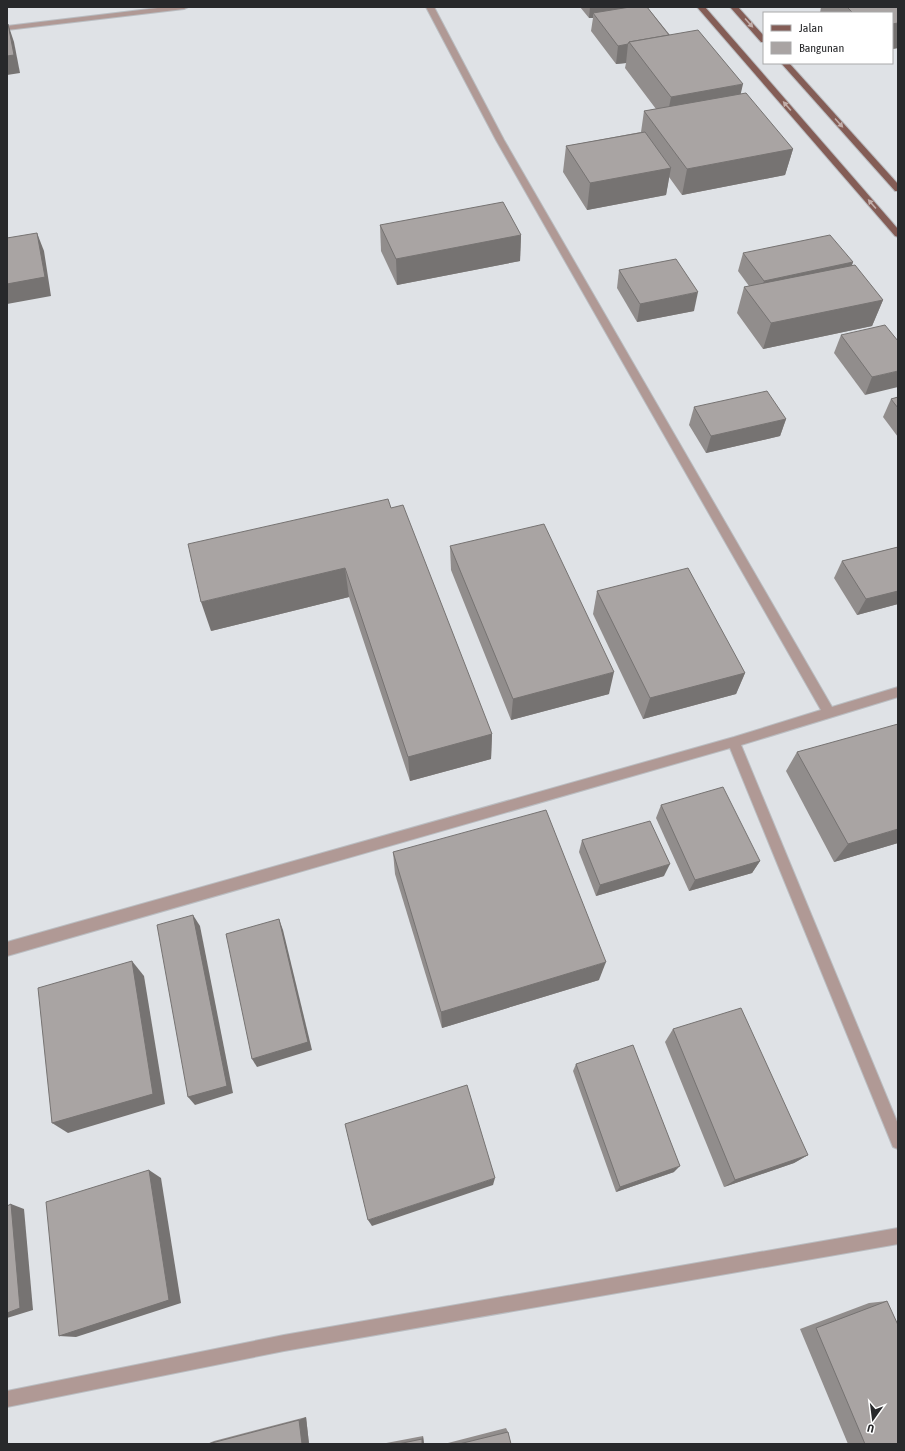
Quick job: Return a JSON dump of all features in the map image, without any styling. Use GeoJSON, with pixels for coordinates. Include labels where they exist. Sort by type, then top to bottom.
{"type":"FeatureCollection","features":[{"type":"Feature","properties":{"kind":"main road"},"geometry":{"type":"LineString","coordinates":[[701,7],[898,234]]}},
{"type":"Feature","properties":{"kind":"main road"},"geometry":{"type":"LineString","coordinates":[[734,7],[763,39]]}},
{"type":"Feature","properties":{"kind":"main road"},"geometry":{"type":"LineString","coordinates":[[786,64],[898,189]]}},
{"type":"Feature","properties":{"kind":"street"},"geometry":{"type":"LineString","coordinates":[[7,28],[184,7]]}},
{"type":"Feature","properties":{"kind":"street"},"geometry":{"type":"LineString","coordinates":[[430,7],[500,140],[829,713]]}},
{"type":"Feature","properties":{"kind":"street"},"geometry":{"type":"LineString","coordinates":[[7,949],[734,742],[898,692]]}},
{"type":"Feature","properties":{"kind":"street"},"geometry":{"type":"LineString","coordinates":[[734,742],[898,1142]]}},
{"type":"Feature","properties":{"kind":"street"},"geometry":{"type":"LineString","coordinates":[[7,1399],[284,1343],[898,1236]]}},
{"type":"Feature","properties":{"kind":"building"},"geometry":{"type":"Polygon","coordinates":[[[630,7],[647,7],[669,35],[629,42],[628,44],[618,46],[593,13],[630,7]]]}},
{"type":"Feature","properties":{"kind":"building"},"geometry":{"type":"Polygon","coordinates":[[[847,7],[898,7],[898,23],[893,24],[893,12],[852,12],[847,7]]]}},
{"type":"Feature","properties":{"kind":"building"},"geometry":{"type":"Polygon","coordinates":[[[7,24],[14,55],[7,56],[7,24]]]}},
{"type":"Feature","properties":{"kind":"building"},"geometry":{"type":"Polygon","coordinates":[[[698,30],[743,84],[671,97],[629,42],[698,30]]]}},
{"type":"Feature","properties":{"kind":"building"},"geometry":{"type":"Polygon","coordinates":[[[746,93],[793,149],[687,169],[644,111],[746,93]]]}},
{"type":"Feature","properties":{"kind":"building"},"geometry":{"type":"Polygon","coordinates":[[[645,132],[671,168],[590,183],[566,146],[645,132]]]}},
{"type":"Feature","properties":{"kind":"building"},"geometry":{"type":"Polygon","coordinates":[[[503,202],[521,235],[396,259],[380,225],[503,202]]]}},
{"type":"Feature","properties":{"kind":"building"},"geometry":{"type":"Polygon","coordinates":[[[37,233],[45,277],[7,284],[7,238],[37,233]]]}},
{"type":"Feature","properties":{"kind":"building"},"geometry":{"type":"Polygon","coordinates":[[[830,235],[853,262],[764,281],[743,253],[830,235]]]}},
{"type":"Feature","properties":{"kind":"building"},"geometry":{"type":"Polygon","coordinates":[[[676,259],[698,292],[640,304],[619,270],[676,259]]]}},
{"type":"Feature","properties":{"kind":"building"},"geometry":{"type":"Polygon","coordinates":[[[855,265],[883,300],[771,323],[744,287],[855,265]]]}},
{"type":"Feature","properties":{"kind":"building"},"geometry":{"type":"Polygon","coordinates":[[[885,325],[898,341],[898,371],[872,377],[841,335],[885,325]]]}},
{"type":"Feature","properties":{"kind":"building"},"geometry":{"type":"Polygon","coordinates":[[[767,391],[786,419],[711,436],[694,407],[767,391]]]}},
{"type":"Feature","properties":{"kind":"building"},"geometry":{"type":"Polygon","coordinates":[[[898,397],[898,408],[891,399],[898,397]]]}},
{"type":"Feature","properties":{"kind":"building"},"geometry":{"type":"Polygon","coordinates":[[[388,499],[391,508],[403,505],[492,734],[408,757],[345,568],[201,602],[188,544],[388,499]]]}},
{"type":"Feature","properties":{"kind":"building"},"geometry":{"type":"Polygon","coordinates":[[[544,524],[614,672],[513,699],[450,546],[544,524]]]}},
{"type":"Feature","properties":{"kind":"building"},"geometry":{"type":"Polygon","coordinates":[[[898,547],[898,591],[866,599],[842,561],[898,547]]]}},
{"type":"Feature","properties":{"kind":"building"},"geometry":{"type":"Polygon","coordinates":[[[688,568],[745,673],[650,698],[597,591],[688,568]]]}},
{"type":"Feature","properties":{"kind":"building"},"geometry":{"type":"Polygon","coordinates":[[[898,724],[898,829],[848,844],[797,752],[898,724]]]}},
{"type":"Feature","properties":{"kind":"building"},"geometry":{"type":"Polygon","coordinates":[[[723,787],[760,861],[695,880],[661,805],[723,787]]]}},
{"type":"Feature","properties":{"kind":"building"},"geometry":{"type":"Polygon","coordinates":[[[546,810],[606,962],[441,1012],[393,852],[546,810]]]}},
{"type":"Feature","properties":{"kind":"building"},"geometry":{"type":"Polygon","coordinates":[[[650,821],[670,864],[600,885],[582,840],[650,821]]]}},
{"type":"Feature","properties":{"kind":"building"},"geometry":{"type":"Polygon","coordinates":[[[193,915],[227,1086],[188,1097],[157,925],[193,915]]]}},
{"type":"Feature","properties":{"kind":"building"},"geometry":{"type":"Polygon","coordinates":[[[279,919],[308,1042],[252,1059],[226,934],[279,919]]]}},
{"type":"Feature","properties":{"kind":"building"},"geometry":{"type":"Polygon","coordinates":[[[132,961],[153,1094],[52,1123],[38,988],[132,961]]]}},
{"type":"Feature","properties":{"kind":"building"},"geometry":{"type":"Polygon","coordinates":[[[741,1008],[808,1155],[735,1180],[673,1029],[741,1008]]]}},
{"type":"Feature","properties":{"kind":"building"},"geometry":{"type":"Polygon","coordinates":[[[633,1045],[680,1166],[620,1187],[576,1064],[633,1045]]]}},
{"type":"Feature","properties":{"kind":"building"},"geometry":{"type":"Polygon","coordinates":[[[467,1085],[495,1178],[368,1220],[345,1124],[467,1085]]]}},
{"type":"Feature","properties":{"kind":"building"},"geometry":{"type":"Polygon","coordinates":[[[149,1170],[169,1300],[59,1336],[46,1202],[149,1170]]]}},
{"type":"Feature","properties":{"kind":"building"},"geometry":{"type":"Polygon","coordinates":[[[11,1204],[20,1308],[7,1313],[7,1206],[11,1204]]]}},
{"type":"Feature","properties":{"kind":"building"},"geometry":{"type":"Polygon","coordinates":[[[887,1301],[898,1325],[898,1444],[865,1444],[816,1328],[887,1301]]]}},
{"type":"Feature","properties":{"kind":"building"},"geometry":{"type":"Polygon","coordinates":[[[299,1420],[302,1444],[208,1444],[299,1420]]]}},
{"type":"Feature","properties":{"kind":"building"},"geometry":{"type":"Polygon","coordinates":[[[508,1432],[511,1444],[459,1444],[508,1432]]]}},
{"type":"Feature","properties":{"kind":"building"},"geometry":{"type":"Polygon","coordinates":[[[422,1439],[422,1444],[398,1444],[422,1439]]]}}]}
